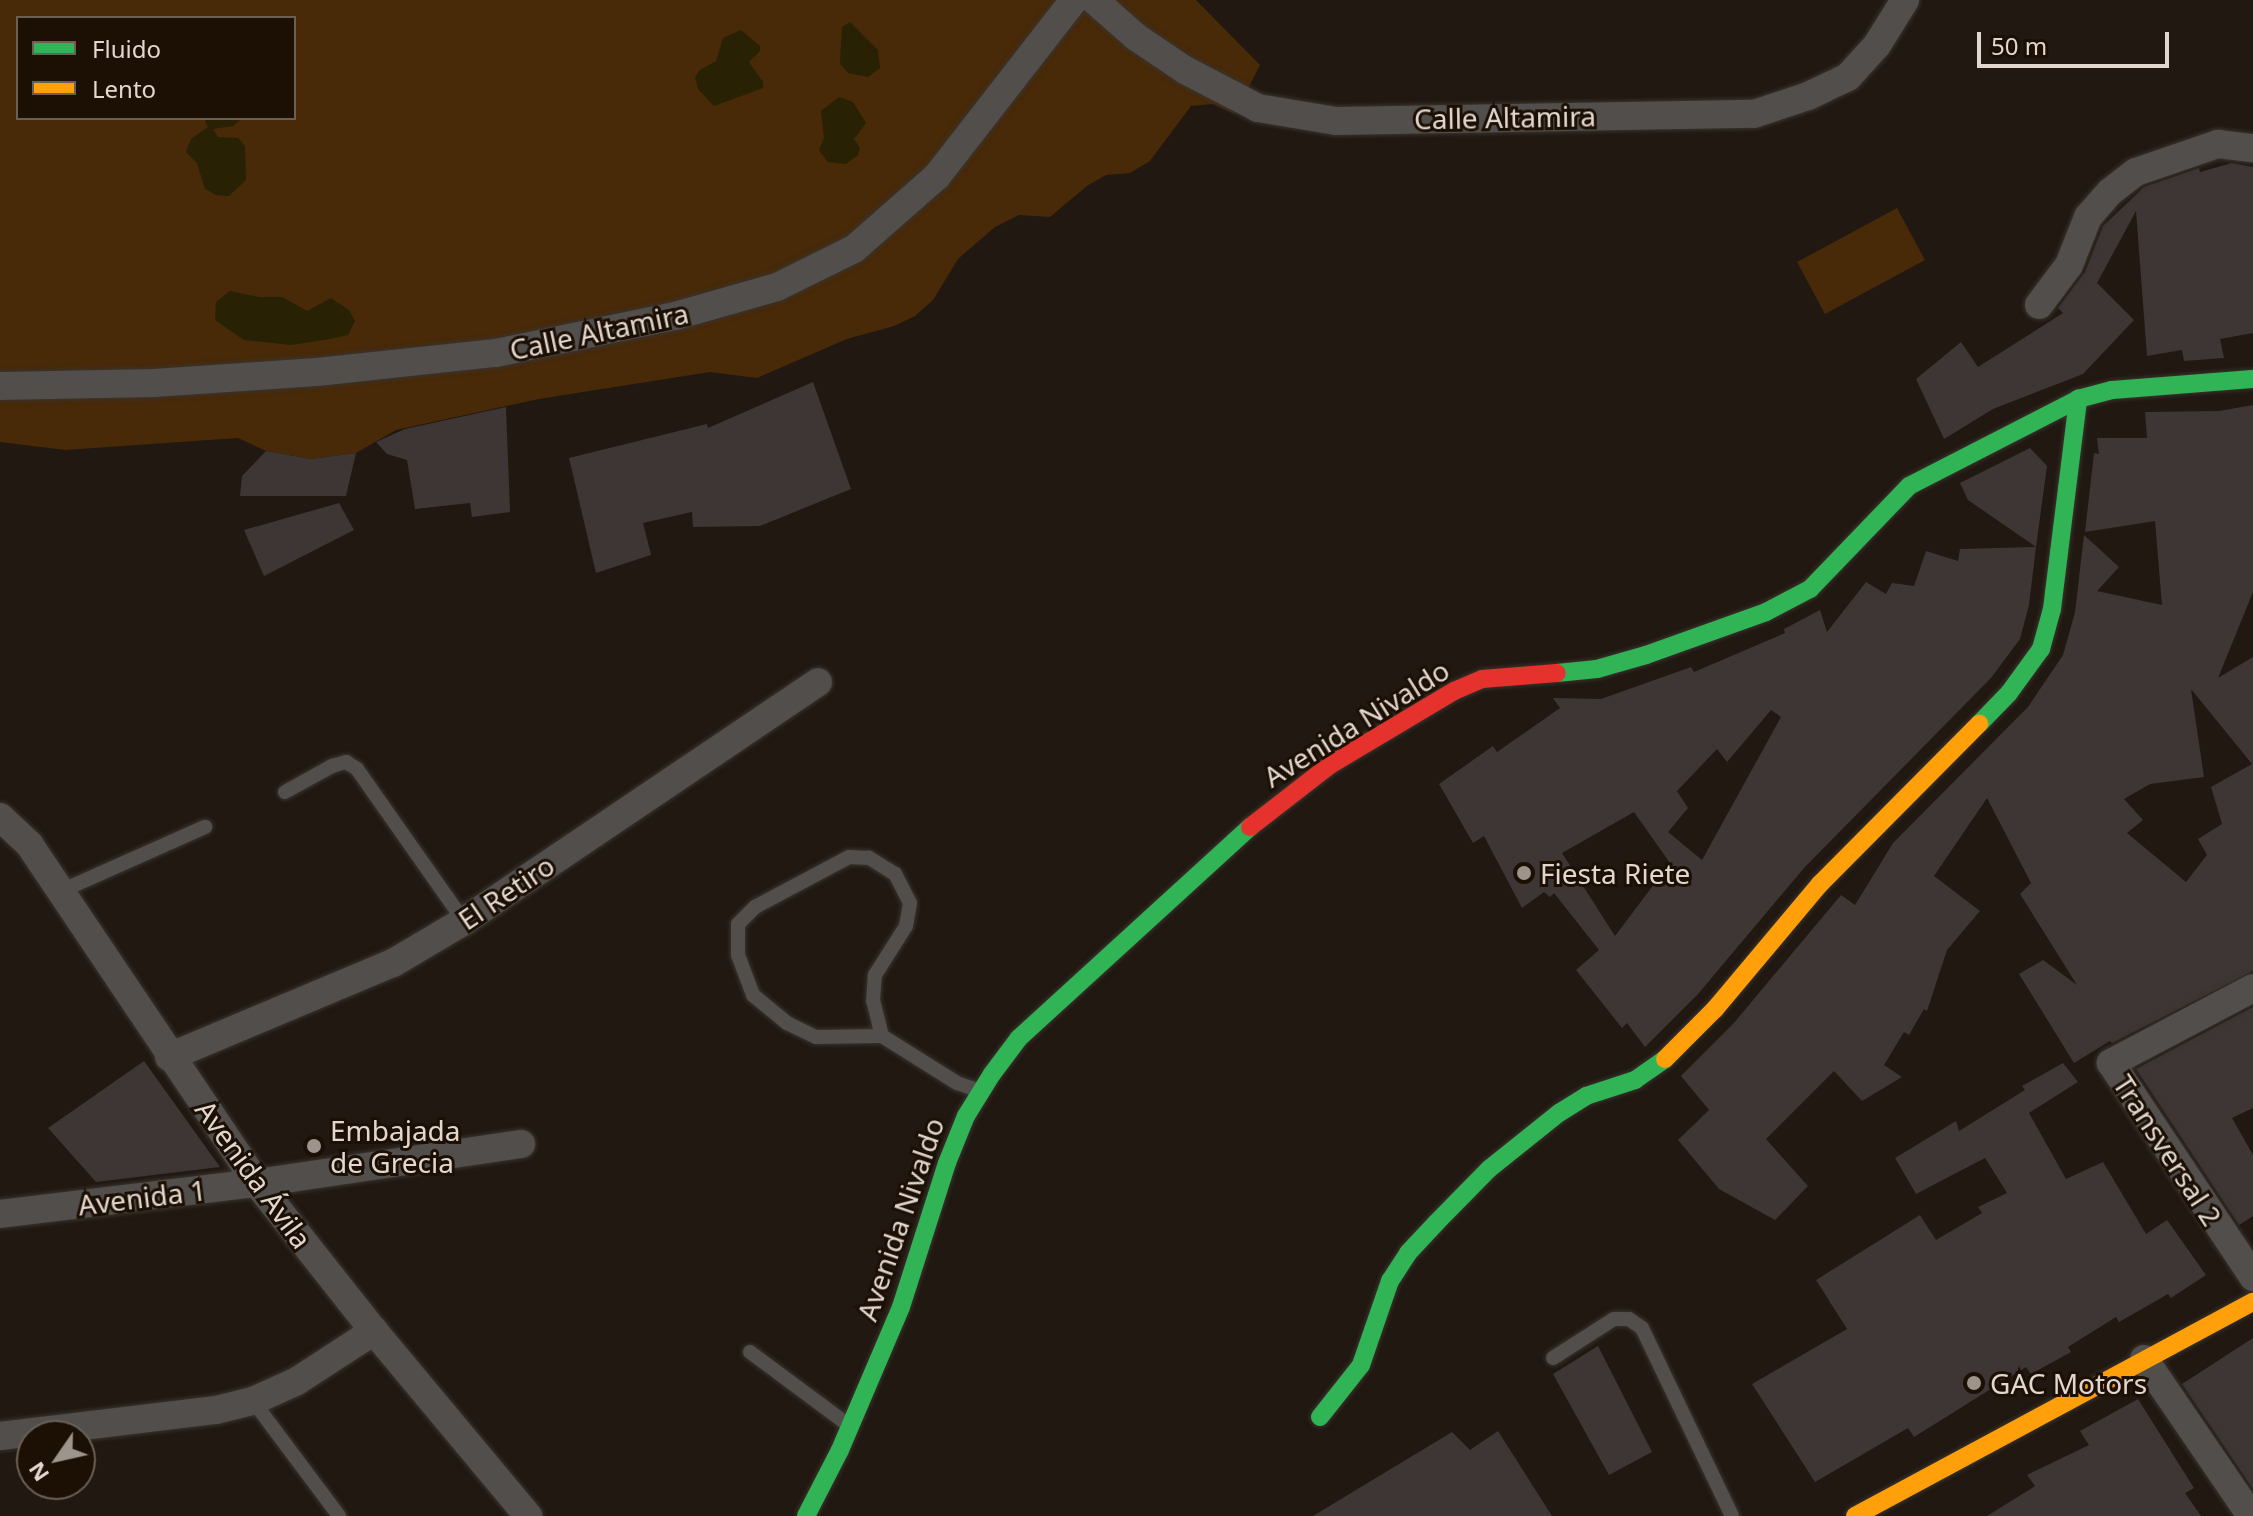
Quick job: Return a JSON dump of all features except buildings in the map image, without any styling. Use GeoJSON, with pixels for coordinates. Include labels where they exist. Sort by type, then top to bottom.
{"type":"FeatureCollection","features":[{"type":"Feature","properties":{"kind":"street","name":"Calle Altamira"},"geometry":{"type":"LineString","coordinates":[[0,386],[154,383],[496,353],[675,316],[777,287],[854,249],[937,176],[1074,0]]}},
{"type":"Feature","properties":{"kind":"street","name":"Calle Altamira"},"geometry":{"type":"LineString","coordinates":[[1094,0],[1136,37],[1185,70],[1258,108],[1336,121],[1754,114],[1808,96],[1848,77],[1877,45],[1905,0]]}},
{"type":"Feature","properties":{"kind":"street"},"geometry":{"type":"LineString","coordinates":[[2039,305],[2069,265],[2088,217],[2110,192],[2136,172],[2218,144],[2253,148]]}},
{"type":"Feature","properties":{"kind":"street","name":"Avenida Nivaldo"},"geometry":{"type":"LineString","coordinates":[[806,1516],[850,1427],[901,1307],[947,1163],[966,1116],[981,1092],[1019,1038],[1273,806],[1330,765],[1454,691],[1482,679],[1597,669],[1766,612],[1810,589],[1909,486],[1936,469],[2078,399],[2112,390],[2253,379]]}},
{"type":"Feature","properties":{"kind":"street"},"geometry":{"type":"LineString","coordinates":[[1320,1417],[1361,1365],[1390,1281],[1408,1253],[1436,1223],[1489,1169],[1559,1113],[1586,1096],[1635,1080],[1662,1063],[1715,1009],[1820,884],[2009,693],[2041,649],[2052,609],[2078,399]]}},
{"type":"Feature","properties":{"kind":"street","name":"El Retiro"},"geometry":{"type":"LineString","coordinates":[[169,1057],[393,963],[464,921],[818,682]]}},
{"type":"Feature","properties":{"kind":"street","name":"Avenida Ávila"},"geometry":{"type":"LineString","coordinates":[[0,817],[29,844],[169,1057],[257,1183],[374,1331],[528,1516]]}},
{"type":"Feature","properties":{"kind":"street","name":"Transversal 2"},"geometry":{"type":"LineString","coordinates":[[2253,988],[2111,1063],[2253,1277]]}},
{"type":"Feature","properties":{"kind":"street","name":"Avenida 1"},"geometry":{"type":"LineString","coordinates":[[0,1214],[257,1183],[521,1144]]}},
{"type":"Feature","properties":{"kind":"street"},"geometry":{"type":"LineString","coordinates":[[1855,1516],[2253,1302]]}},
{"type":"Feature","properties":{"kind":"street"},"geometry":{"type":"LineString","coordinates":[[0,1436],[216,1410],[253,1401],[320,1368],[374,1331]]}},
{"type":"Feature","properties":{"kind":"street"},"geometry":{"type":"LineString","coordinates":[[2144,1359],[2251,1516]]}},
{"type":"Feature","properties":{"kind":"lane"},"geometry":{"type":"LineString","coordinates":[[285,792],[332,766],[346,762],[357,769],[464,921]]}},
{"type":"Feature","properties":{"kind":"lane"},"geometry":{"type":"LineString","coordinates":[[61,891],[205,827]]}},
{"type":"Feature","properties":{"kind":"lane"},"geometry":{"type":"LineString","coordinates":[[882,1036],[873,1001],[875,975],[906,926],[910,903],[895,874],[869,858],[849,857],[755,907],[738,924],[738,955],[753,995],[787,1023],[816,1037],[882,1036],[957,1083],[981,1092]]}},
{"type":"Feature","properties":{"kind":"lane"},"geometry":{"type":"LineString","coordinates":[[1553,1358],[1614,1319],[1629,1319],[1642,1328],[1732,1516]]}},
{"type":"Feature","properties":{"kind":"lane"},"geometry":{"type":"LineString","coordinates":[[750,1352],[850,1427]]}},
{"type":"Feature","properties":{"kind":"lane"},"geometry":{"type":"LineString","coordinates":[[253,1401],[339,1516]]}},
{"type":"Feature","properties":{"kind":"shaded area"},"geometry":{"type":"Polygon","coordinates":[[[0,0],[1196,0],[1260,65],[1235,114],[1213,104],[1191,106],[1150,161],[1130,173],[1106,175],[1087,186],[1050,217],[1019,215],[995,227],[958,259],[933,300],[915,316],[894,326],[847,339],[757,378],[710,372],[539,399],[396,430],[356,453],[311,459],[266,451],[238,438],[65,450],[0,442],[0,0]]]}},
{"type":"Feature","properties":{"kind":"shaded area"},"geometry":{"type":"Polygon","coordinates":[[[1897,208],[1925,260],[1825,314],[1797,262],[1897,208]]]}},
{"type":"Feature","properties":{"kind":"sand"},"geometry":{"type":"Polygon","coordinates":[[[850,22],[878,50],[880,68],[868,77],[848,73],[840,64],[842,27],[850,22]]]}},
{"type":"Feature","properties":{"kind":"sand"},"geometry":{"type":"Polygon","coordinates":[[[741,30],[760,46],[760,51],[749,62],[763,82],[763,88],[714,106],[698,89],[695,77],[700,70],[716,61],[723,38],[741,30]]]}},
{"type":"Feature","properties":{"kind":"sand"},"geometry":{"type":"Polygon","coordinates":[[[839,97],[853,102],[866,123],[854,139],[860,148],[858,155],[846,164],[828,162],[819,150],[824,138],[821,111],[839,97]]]}},
{"type":"Feature","properties":{"kind":"sand"},"geometry":{"type":"Polygon","coordinates":[[[205,120],[240,120],[233,126],[213,129],[218,137],[238,138],[245,146],[246,180],[229,196],[216,195],[205,189],[197,163],[186,152],[191,139],[208,127],[205,120]]]}},
{"type":"Feature","properties":{"kind":"sand"},"geometry":{"type":"Polygon","coordinates":[[[230,291],[259,297],[282,297],[307,311],[331,298],[349,310],[355,321],[348,335],[330,339],[291,345],[244,340],[215,320],[216,302],[230,291]]]}},
{"type":"Feature","properties":{"kind":"traffic: fast"},"geometry":{"type":"LineString","coordinates":[[1557,673],[1597,669],[1646,655],[1766,612],[1810,589],[1909,486],[2078,399],[2112,390],[2253,379]]}},
{"type":"Feature","properties":{"kind":"traffic: fast"},"geometry":{"type":"LineString","coordinates":[[1979,724],[2009,693],[2041,649],[2052,609],[2078,399]]}},
{"type":"Feature","properties":{"kind":"traffic: fast"},"geometry":{"type":"LineString","coordinates":[[806,1516],[840,1450],[901,1307],[947,1163],[966,1116],[992,1074],[1019,1038],[1250,827]]}},
{"type":"Feature","properties":{"kind":"traffic: fast"},"geometry":{"type":"LineString","coordinates":[[1320,1417],[1361,1365],[1390,1281],[1408,1253],[1436,1223],[1489,1169],[1559,1113],[1586,1096],[1635,1080],[1665,1059]]}},
{"type":"Feature","properties":{"kind":"traffic: slow"},"geometry":{"type":"LineString","coordinates":[[1665,1059],[1715,1009],[1820,884],[1979,724]]}},
{"type":"Feature","properties":{"kind":"traffic: slow"},"geometry":{"type":"LineString","coordinates":[[1855,1516],[2253,1302]]}},
{"type":"Feature","properties":{"kind":"traffic: jam"},"geometry":{"type":"LineString","coordinates":[[1250,827],[1330,765],[1454,691],[1482,679],[1557,673]]}},
{"type":"Feature","properties":{"kind":"place","name":"Fiesta Riete"},"geometry":{"type":"Point","coordinates":[1524,873]}},
{"type":"Feature","properties":{"kind":"place","name":"Embajada de Grecia"},"geometry":{"type":"Point","coordinates":[314,1146]}},
{"type":"Feature","properties":{"kind":"place","name":"GAC Motors"},"geometry":{"type":"Point","coordinates":[1974,1383]}}]}
